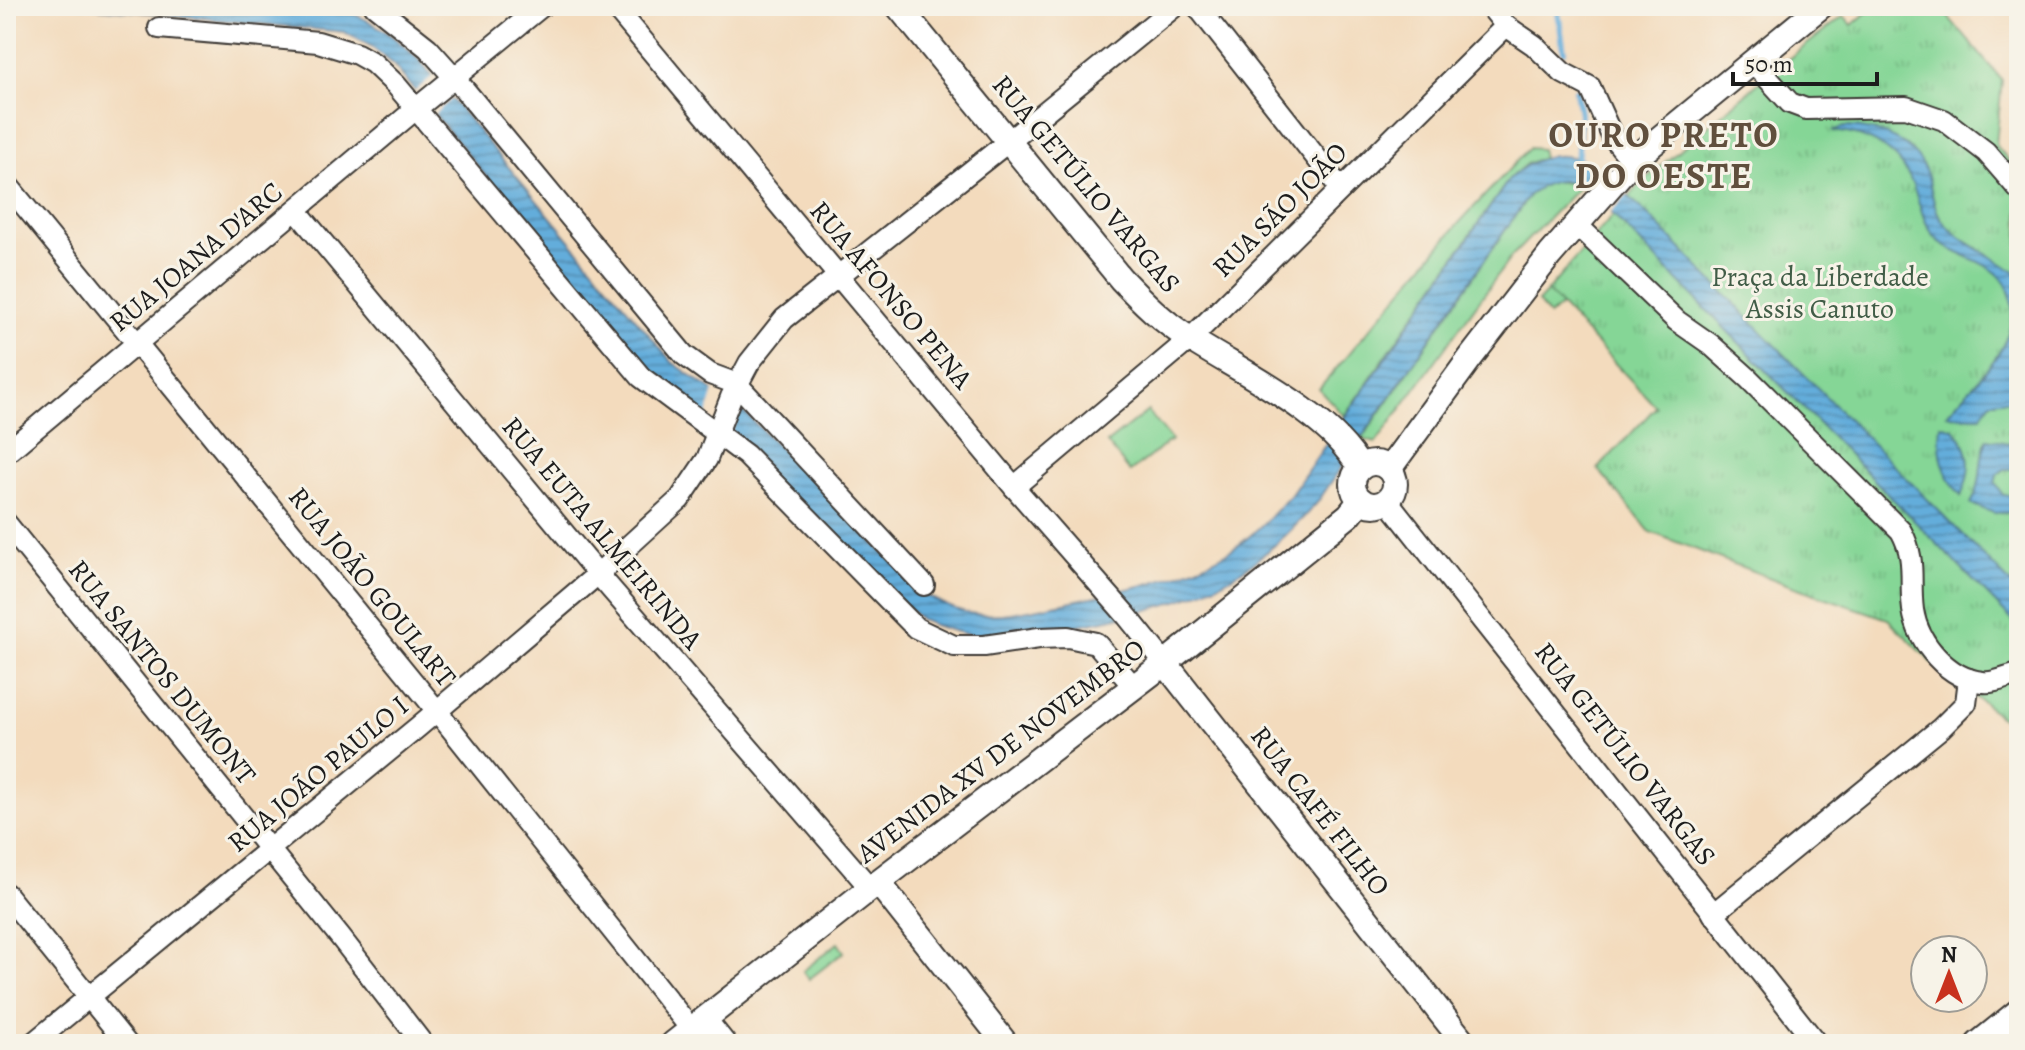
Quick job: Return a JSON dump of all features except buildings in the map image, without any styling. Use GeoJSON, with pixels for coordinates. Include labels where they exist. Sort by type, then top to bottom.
{"type":"FeatureCollection","features":[{"type":"Feature","properties":{"kind":"street"},"geometry":{"type":"LineString","coordinates":[[375,6],[428,48],[450,81],[684,355],[710,374],[746,455],[916,628],[954,646],[1068,637],[1096,643],[1134,687]]}},
{"type":"Feature","properties":{"kind":"street","name":"RUA JOANA D'ARC"},"geometry":{"type":"LineString","coordinates":[[6,453],[542,6]]}},
{"type":"Feature","properties":{"kind":"street","name":"RUA AFONSO PENA"},"geometry":{"type":"LineString","coordinates":[[614,6],[1014,487],[1127,616]]}},
{"type":"Feature","properties":{"kind":"street","name":"RUA GETÚLIO VARGAS"},"geometry":{"type":"LineString","coordinates":[[898,6],[1121,279],[1155,314],[1190,339],[1269,386],[1330,432],[1356,462]]}},
{"type":"Feature","properties":{"kind":"street","name":"RUA JOÃO PAULO I"},"geometry":{"type":"LineString","coordinates":[[32,1044],[269,851],[598,574],[680,499],[707,459],[727,411],[772,331],[1175,6]]}},
{"type":"Feature","properties":{"kind":"street"},"geometry":{"type":"LineString","coordinates":[[1197,6],[1341,189]]}},
{"type":"Feature","properties":{"kind":"street"},"geometry":{"type":"LineString","coordinates":[[1490,6],[1506,26],[1534,45],[1563,73],[1590,87],[1612,136],[1632,161]]}},
{"type":"Feature","properties":{"kind":"street"},"geometry":{"type":"LineString","coordinates":[[1389,469],[1471,357],[1576,224],[1632,161],[1817,7]]}},
{"type":"Feature","properties":{"kind":"street","name":"RUA SÃO JOÃO"},"geometry":{"type":"LineString","coordinates":[[1014,487],[1190,339],[1506,26]]}},
{"type":"Feature","properties":{"kind":"street"},"geometry":{"type":"LineString","coordinates":[[159,28],[296,39],[340,47],[373,63],[419,106],[641,377],[727,411],[924,585]]}},
{"type":"Feature","properties":{"kind":"street"},"geometry":{"type":"LineString","coordinates":[[1752,61],[1790,103],[1806,109],[1906,107],[1944,120],[1986,152],[2019,190]]}},
{"type":"Feature","properties":{"kind":"street","name":"RUA JOÃO GOULART"},"geometry":{"type":"LineString","coordinates":[[6,183],[437,711],[690,1030],[726,1044]]}},
{"type":"Feature","properties":{"kind":"street","name":"RUA EUTA ALMEIRINDA"},"geometry":{"type":"LineString","coordinates":[[296,210],[598,574],[874,885]]}},
{"type":"Feature","properties":{"kind":"street"},"geometry":{"type":"LineString","coordinates":[[1576,224],[1677,321],[1710,344],[1748,378],[1892,520],[1910,548],[1914,613],[1925,645],[1943,663],[1969,679],[1985,683],[2019,674]]}},
{"type":"Feature","properties":{"kind":"street"},"geometry":{"type":"LineString","coordinates":[[1356,462],[1376,463],[1389,469],[1393,474],[1394,488],[1387,500],[1376,505],[1361,500],[1353,488],[1356,462]]}},
{"type":"Feature","properties":{"kind":"street","name":"AVENIDA XV DE NOVEMBRO"},"geometry":{"type":"LineString","coordinates":[[690,1030],[1165,663],[1349,515],[1361,500]]}},
{"type":"Feature","properties":{"kind":"street","name":"RUA GETÚLIO VARGAS"},"geometry":{"type":"LineString","coordinates":[[1387,500],[1817,1044]]}},
{"type":"Feature","properties":{"kind":"street","name":"RUA SANTOS DUMONT"},"geometry":{"type":"LineString","coordinates":[[6,523],[423,1044]]}},
{"type":"Feature","properties":{"kind":"street","name":"RUA CAFÉ FILHO"},"geometry":{"type":"LineString","coordinates":[[1127,616],[1465,1044]]}},
{"type":"Feature","properties":{"kind":"street"},"geometry":{"type":"LineString","coordinates":[[1713,914],[1941,728],[1966,703],[1969,679]]}},
{"type":"Feature","properties":{"kind":"street"},"geometry":{"type":"LineString","coordinates":[[874,885],[1006,1044]]}},
{"type":"Feature","properties":{"kind":"street"},"geometry":{"type":"LineString","coordinates":[[6,894],[127,1044]]}},
{"type":"Feature","properties":{"kind":"street"},"geometry":{"type":"LineString","coordinates":[[1978,1044],[2019,1011]]}},
{"type":"Feature","properties":{"kind":"green space","name":"Praça da Liberdade Assis Canuto"},"geometry":{"type":"Polygon","coordinates":[[[1871,6],[1939,6],[2002,80],[1996,145],[2019,173],[2019,733],[1983,702],[1960,690],[1888,619],[1650,532],[1598,469],[1656,407],[1547,291],[1642,182],[1775,69],[1844,16],[1852,25],[1871,6]]]}},
{"type":"Feature","properties":{"kind":"green space"},"geometry":{"type":"Polygon","coordinates":[[[1529,148],[1541,149],[1543,157],[1526,164],[1510,178],[1344,416],[1319,389],[1459,223],[1529,148]]]}},
{"type":"Feature","properties":{"kind":"green space"},"geometry":{"type":"Polygon","coordinates":[[[1555,181],[1581,185],[1511,257],[1376,443],[1362,439],[1530,194],[1542,185],[1555,181]]]}},
{"type":"Feature","properties":{"kind":"green space"},"geometry":{"type":"Polygon","coordinates":[[[1552,287],[1570,298],[1549,316],[1538,302],[1552,287]]]}},
{"type":"Feature","properties":{"kind":"green space"},"geometry":{"type":"Polygon","coordinates":[[[1148,411],[1171,440],[1130,472],[1107,443],[1148,411]]]}},
{"type":"Feature","properties":{"kind":"green space"},"geometry":{"type":"Polygon","coordinates":[[[838,943],[844,952],[809,979],[803,971],[838,943]]]}},
{"type":"Feature","properties":{"kind":"water"},"geometry":{"type":"Polygon","coordinates":[[[78,6],[317,6],[360,17],[396,39],[418,59],[672,362],[746,414],[925,595],[976,614],[1022,611],[1149,584],[1208,562],[1244,541],[1290,496],[1510,178],[1540,159],[1557,156],[1576,158],[1607,177],[1645,212],[2019,592],[2019,627],[1601,202],[1580,186],[1558,181],[1530,194],[1316,504],[1257,560],[1213,587],[1169,604],[1122,616],[1004,638],[972,635],[941,627],[921,620],[653,377],[392,63],[369,45],[344,32],[78,6]]]}},
{"type":"Feature","properties":{"kind":"water"},"geometry":{"type":"Polygon","coordinates":[[[1845,127],[1884,134],[1907,147],[1924,167],[1937,210],[1947,226],[2019,276],[2019,408],[2013,402],[2002,400],[1990,403],[1981,416],[1947,414],[1980,378],[2007,337],[2012,306],[2009,290],[1992,269],[1944,245],[1934,236],[1910,177],[1902,166],[1872,141],[1832,131],[1845,127]]]}},
{"type":"Feature","properties":{"kind":"water"},"geometry":{"type":"Polygon","coordinates":[[[1941,425],[1954,429],[1965,445],[1969,470],[1961,496],[1943,463],[1941,425]]]}},
{"type":"Feature","properties":{"kind":"water"},"geometry":{"type":"Polygon","coordinates":[[[2019,436],[2019,472],[2004,469],[1997,475],[1995,483],[2003,495],[2013,496],[2019,492],[2019,512],[1994,513],[1971,504],[1978,486],[1987,439],[2008,443],[2019,436]]]}},
{"type":"Feature","properties":{"kind":"pier"},"geometry":{"type":"Polygon","coordinates":[[[435,74],[454,97],[432,116],[413,93],[435,74]]]}},
{"type":"Feature","properties":{"kind":"pier"},"geometry":{"type":"Polygon","coordinates":[[[1599,169],[1627,195],[1609,214],[1582,188],[1599,169]]]}},
{"type":"Feature","properties":{"kind":"pier"},"geometry":{"type":"Polygon","coordinates":[[[715,388],[741,406],[731,434],[706,418],[715,388]]]}},
{"type":"Feature","properties":{"kind":"waterway"},"geometry":{"type":"LineString","coordinates":[[1557,6],[1564,51]]}},
{"type":"Feature","properties":{"kind":"waterway"},"geometry":{"type":"LineString","coordinates":[[1576,91],[1580,114],[1577,167]]}},
{"type":"Feature","properties":{"kind":"district","name":"OURO PRETO DO OESTE"},"geometry":{"type":"Point","coordinates":[1664,154]}}]}
